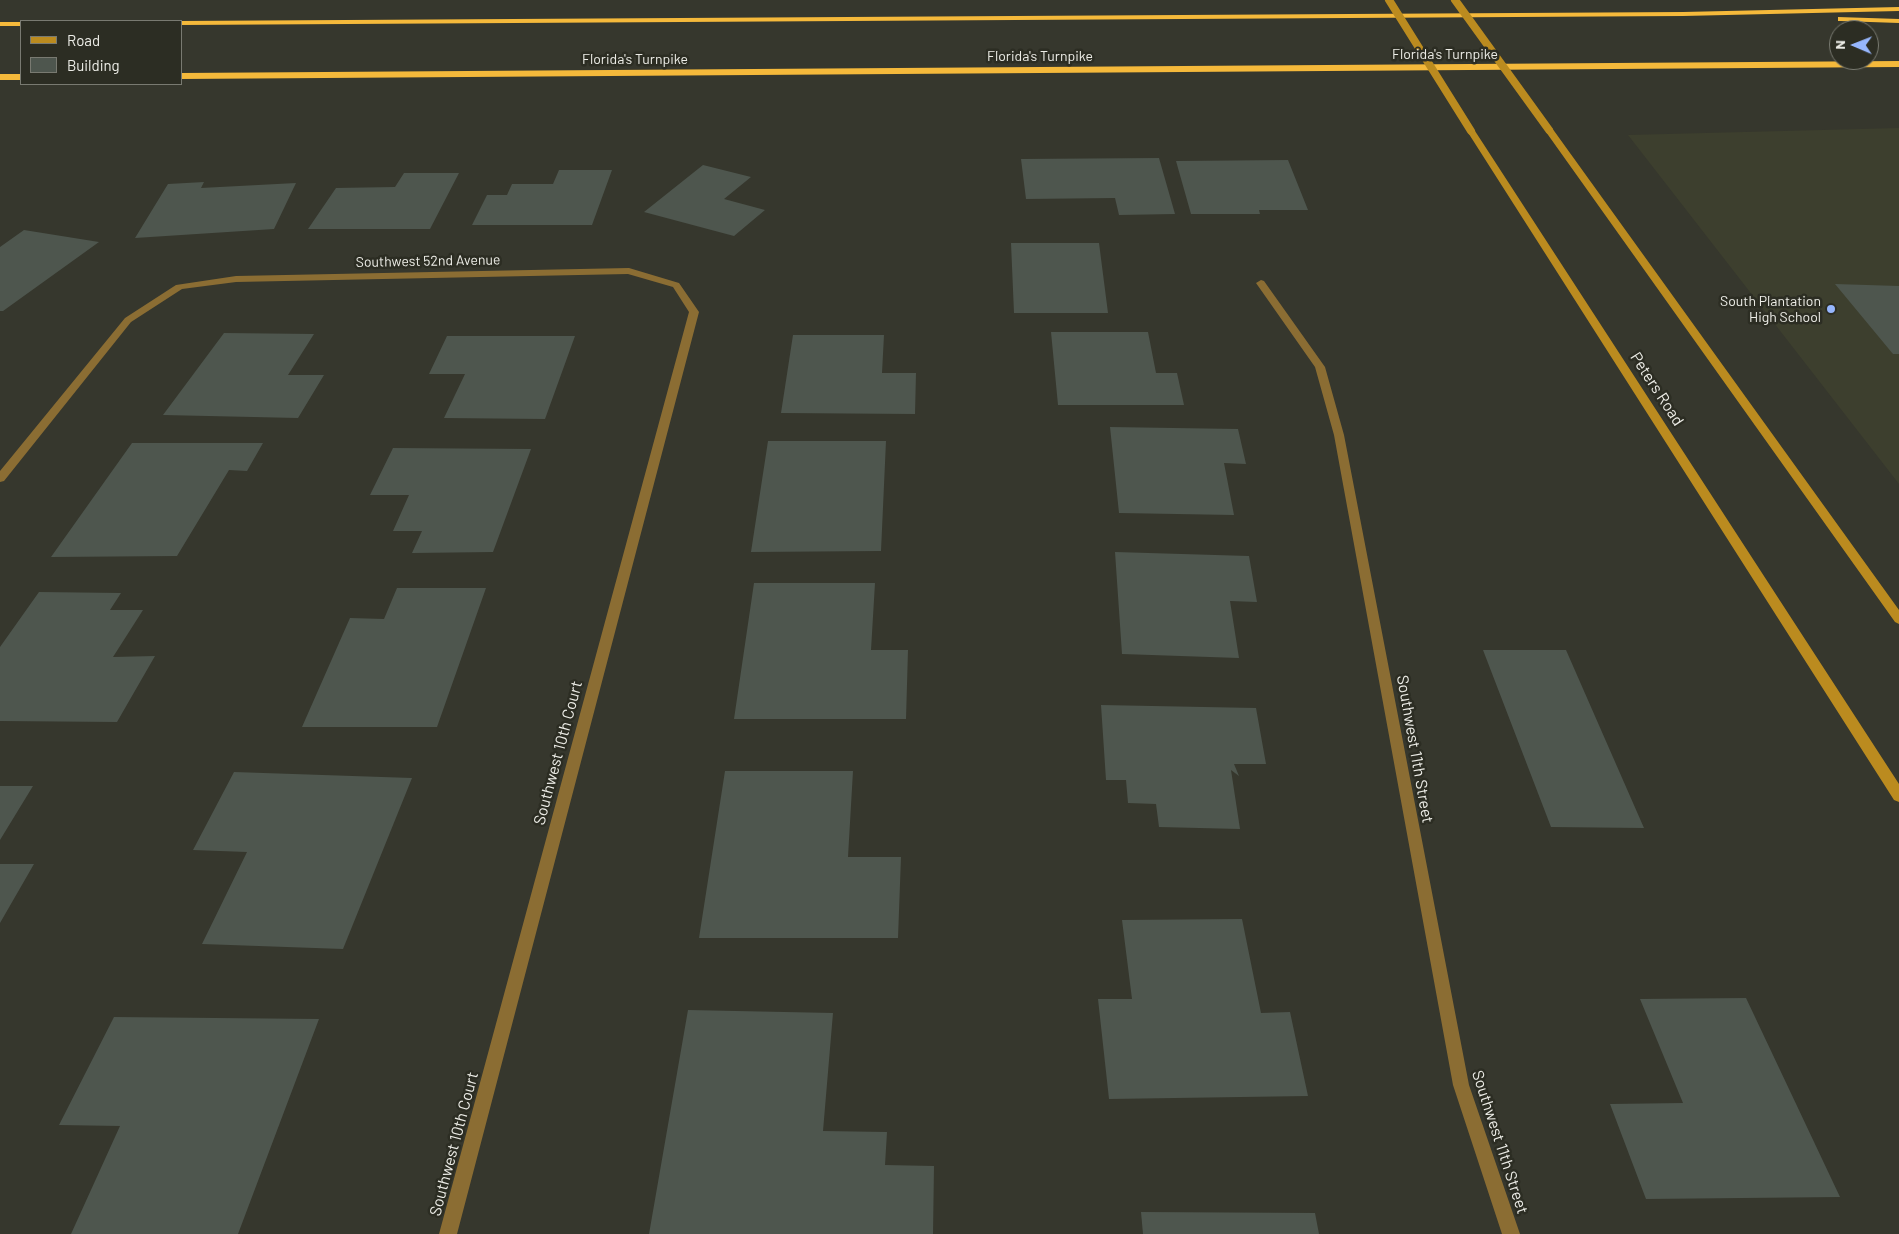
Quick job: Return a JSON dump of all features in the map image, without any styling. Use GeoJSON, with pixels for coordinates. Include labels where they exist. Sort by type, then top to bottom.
{"type":"FeatureCollection","features":[{"type":"Feature","properties":{"kind":"highway"},"geometry":{"type":"LineString","coordinates":[[182,23],[1683,14],[1899,8]]}},
{"type":"Feature","properties":{"kind":"highway"},"geometry":{"type":"LineString","coordinates":[[1683,14],[1899,21]]}},
{"type":"Feature","properties":{"kind":"highway"},"geometry":{"type":"LineString","coordinates":[[0,24],[20,24]]}},
{"type":"Feature","properties":{"kind":"highway","name":"Florida's Turnpike"},"geometry":{"type":"LineString","coordinates":[[182,76],[1899,64]]}},
{"type":"Feature","properties":{"kind":"highway"},"geometry":{"type":"LineString","coordinates":[[0,77],[20,77]]}},
{"type":"Feature","properties":{"kind":"main road","name":"Peters Road"},"geometry":{"type":"LineString","coordinates":[[1389,0],[1471,131],[1899,796]]}},
{"type":"Feature","properties":{"kind":"main road"},"geometry":{"type":"LineString","coordinates":[[1456,0],[1899,619]]}},
{"type":"Feature","properties":{"kind":"street","name":"Southwest 52nd Avenue"},"geometry":{"type":"LineString","coordinates":[[0,478],[128,320],[179,287],[236,279],[629,271],[676,285]]}},
{"type":"Feature","properties":{"kind":"street","name":"Southwest 11th Street"},"geometry":{"type":"LineString","coordinates":[[1261,283],[1320,367],[1339,435],[1461,1085],[1511,1234]]}},
{"type":"Feature","properties":{"kind":"street","name":"Southwest 10th Court"},"geometry":{"type":"LineString","coordinates":[[448,1234],[694,312],[676,285]]}},
{"type":"Feature","properties":{"kind":"shaded area","name":"South Plantation High School"},"geometry":{"type":"Polygon","coordinates":[[[1899,128],[1899,484],[1628,135],[1899,128]]]}},
{"type":"Feature","properties":{"kind":"building"},"geometry":{"type":"Polygon","coordinates":[[[1159,158],[1175,214],[1119,215],[1115,198],[1026,199],[1021,159],[1159,158]]]}},
{"type":"Feature","properties":{"kind":"building"},"geometry":{"type":"Polygon","coordinates":[[[1288,160],[1308,210],[1259,210],[1260,214],[1191,214],[1176,161],[1288,160]]]}},
{"type":"Feature","properties":{"kind":"building"},"geometry":{"type":"Polygon","coordinates":[[[703,165],[751,177],[724,199],[765,210],[734,236],[644,212],[703,165]]]}},
{"type":"Feature","properties":{"kind":"building"},"geometry":{"type":"Polygon","coordinates":[[[559,170],[612,170],[592,225],[472,225],[487,195],[507,195],[512,184],[553,184],[559,170]]]}},
{"type":"Feature","properties":{"kind":"building"},"geometry":{"type":"Polygon","coordinates":[[[404,173],[459,173],[430,229],[308,229],[336,188],[395,187],[404,173]]]}},
{"type":"Feature","properties":{"kind":"building"},"geometry":{"type":"Polygon","coordinates":[[[204,182],[201,188],[296,183],[274,229],[135,238],[168,184],[204,182]]]}},
{"type":"Feature","properties":{"kind":"building"},"geometry":{"type":"Polygon","coordinates":[[[24,230],[99,242],[3,311],[0,311],[0,247],[24,230]]]}},
{"type":"Feature","properties":{"kind":"building"},"geometry":{"type":"Polygon","coordinates":[[[1011,243],[1099,243],[1108,313],[1014,313],[1011,243]]]}},
{"type":"Feature","properties":{"kind":"building"},"geometry":{"type":"Polygon","coordinates":[[[1835,284],[1899,286],[1899,354],[1893,354],[1835,284]]]}},
{"type":"Feature","properties":{"kind":"building"},"geometry":{"type":"Polygon","coordinates":[[[1051,332],[1148,332],[1156,373],[1177,373],[1184,405],[1058,405],[1051,332]]]}},
{"type":"Feature","properties":{"kind":"building"},"geometry":{"type":"Polygon","coordinates":[[[224,333],[314,334],[288,375],[324,375],[298,418],[163,415],[224,333]]]}},
{"type":"Feature","properties":{"kind":"building"},"geometry":{"type":"Polygon","coordinates":[[[793,335],[884,335],[882,373],[916,373],[915,414],[781,413],[793,335]]]}},
{"type":"Feature","properties":{"kind":"building"},"geometry":{"type":"Polygon","coordinates":[[[447,336],[575,336],[545,419],[444,418],[465,374],[429,374],[447,336]]]}},
{"type":"Feature","properties":{"kind":"building"},"geometry":{"type":"Polygon","coordinates":[[[1110,427],[1238,429],[1246,464],[1224,463],[1234,515],[1119,513],[1110,427]]]}},
{"type":"Feature","properties":{"kind":"building"},"geometry":{"type":"Polygon","coordinates":[[[768,441],[886,441],[881,551],[751,552],[768,441]]]}},
{"type":"Feature","properties":{"kind":"building"},"geometry":{"type":"Polygon","coordinates":[[[132,443],[263,443],[247,471],[229,470],[177,556],[51,557],[132,443]]]}},
{"type":"Feature","properties":{"kind":"building"},"geometry":{"type":"Polygon","coordinates":[[[393,448],[531,449],[493,552],[412,553],[422,531],[393,531],[409,495],[370,495],[393,448]]]}},
{"type":"Feature","properties":{"kind":"building"},"geometry":{"type":"Polygon","coordinates":[[[1115,552],[1249,556],[1257,602],[1230,601],[1239,658],[1122,654],[1115,552]]]}},
{"type":"Feature","properties":{"kind":"building"},"geometry":{"type":"Polygon","coordinates":[[[754,583],[875,583],[871,650],[908,650],[906,719],[734,719],[754,583]]]}},
{"type":"Feature","properties":{"kind":"building"},"geometry":{"type":"Polygon","coordinates":[[[397,588],[486,588],[437,727],[302,727],[350,618],[384,619],[397,588]]]}},
{"type":"Feature","properties":{"kind":"building"},"geometry":{"type":"Polygon","coordinates":[[[39,592],[121,593],[110,610],[143,610],[113,657],[155,656],[117,722],[0,721],[0,647],[39,592]]]}},
{"type":"Feature","properties":{"kind":"building"},"geometry":{"type":"Polygon","coordinates":[[[1483,650],[1566,650],[1644,828],[1551,827],[1483,650]]]}},
{"type":"Feature","properties":{"kind":"building"},"geometry":{"type":"Polygon","coordinates":[[[1101,705],[1256,708],[1266,764],[1234,764],[1239,776],[1231,770],[1240,829],[1159,827],[1156,804],[1128,803],[1126,780],[1106,780],[1101,705]]]}},
{"type":"Feature","properties":{"kind":"building"},"geometry":{"type":"Polygon","coordinates":[[[725,771],[853,771],[848,857],[901,857],[898,938],[699,938],[725,771]]]}},
{"type":"Feature","properties":{"kind":"building"},"geometry":{"type":"Polygon","coordinates":[[[234,772],[412,778],[343,949],[202,944],[247,852],[193,850],[234,772]]]}},
{"type":"Feature","properties":{"kind":"building"},"geometry":{"type":"Polygon","coordinates":[[[0,786],[33,786],[0,840],[0,786]]]}},
{"type":"Feature","properties":{"kind":"building"},"geometry":{"type":"Polygon","coordinates":[[[0,864],[34,864],[0,923],[0,864]]]}},
{"type":"Feature","properties":{"kind":"building"},"geometry":{"type":"Polygon","coordinates":[[[1242,919],[1261,1013],[1290,1012],[1308,1096],[1109,1099],[1098,999],[1132,999],[1122,920],[1242,919]]]}},
{"type":"Feature","properties":{"kind":"building"},"geometry":{"type":"Polygon","coordinates":[[[1746,998],[1840,1197],[1646,1199],[1610,1104],[1683,1103],[1640,999],[1746,998]]]}},
{"type":"Feature","properties":{"kind":"building"},"geometry":{"type":"Polygon","coordinates":[[[688,1010],[833,1013],[823,1131],[887,1132],[885,1165],[934,1166],[933,1234],[649,1234],[688,1010]]]}},
{"type":"Feature","properties":{"kind":"building"},"geometry":{"type":"Polygon","coordinates":[[[114,1017],[319,1019],[238,1234],[71,1234],[120,1126],[59,1125],[114,1017]]]}},
{"type":"Feature","properties":{"kind":"building"},"geometry":{"type":"Polygon","coordinates":[[[1141,1212],[1315,1213],[1319,1234],[1143,1234],[1141,1212]]]}},
{"type":"Feature","properties":{"kind":"place","name":"South Plantation High School"},"geometry":{"type":"Point","coordinates":[1831,309]}}]}
